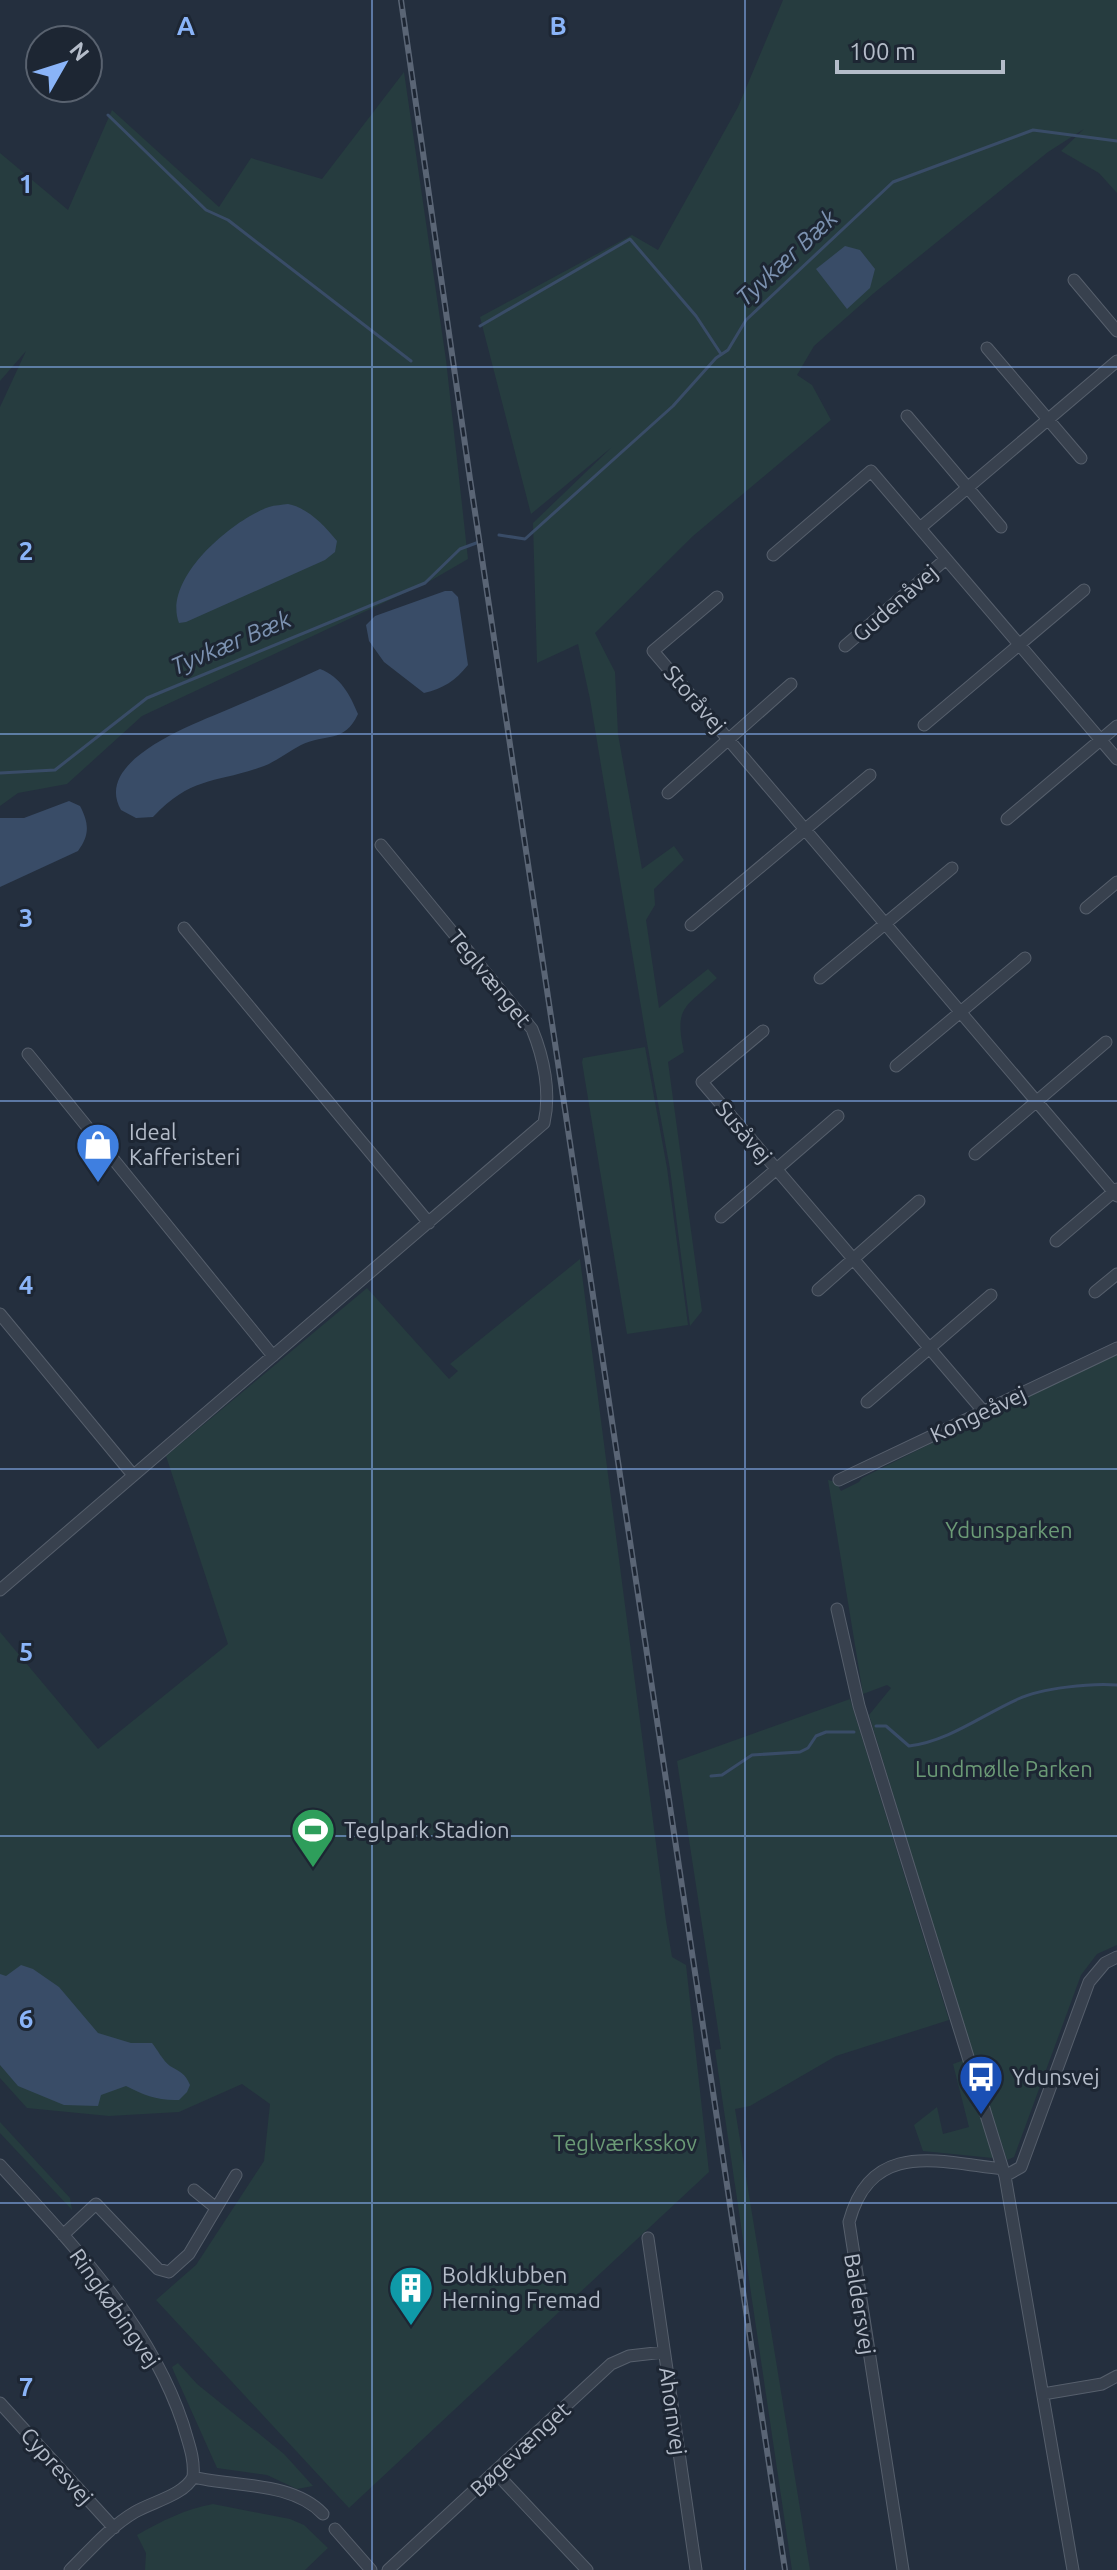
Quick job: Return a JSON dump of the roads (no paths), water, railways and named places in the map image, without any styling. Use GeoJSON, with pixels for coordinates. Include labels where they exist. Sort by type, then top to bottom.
{"type":"FeatureCollection","features":[{"type":"Feature","properties":{"kind":"street"},"geometry":{"type":"LineString","coordinates":[[1074,280],[1117,331]]}},
{"type":"Feature","properties":{"kind":"street"},"geometry":{"type":"LineString","coordinates":[[987,348],[1081,458]]}},
{"type":"Feature","properties":{"kind":"street","name":"Gudenåvej"},"geometry":{"type":"LineString","coordinates":[[920,528],[1117,361]]}},
{"type":"Feature","properties":{"kind":"street"},"geometry":{"type":"LineString","coordinates":[[907,416],[1001,527]]}},
{"type":"Feature","properties":{"kind":"street","name":"Gudenåvej"},"geometry":{"type":"LineString","coordinates":[[773,555],[871,471],[1117,759]]}},
{"type":"Feature","properties":{"kind":"street","name":"Gudenåvej"},"geometry":{"type":"LineString","coordinates":[[845,646],[946,559]]}},
{"type":"Feature","properties":{"kind":"street"},"geometry":{"type":"LineString","coordinates":[[924,725],[1084,590]]}},
{"type":"Feature","properties":{"kind":"street","name":"Storåvej"},"geometry":{"type":"LineString","coordinates":[[717,597],[653,651],[1116,1192],[1056,1241]]}},
{"type":"Feature","properties":{"kind":"street","name":"Storåvej"},"geometry":{"type":"LineString","coordinates":[[668,793],[791,684]]}},
{"type":"Feature","properties":{"kind":"street"},"geometry":{"type":"LineString","coordinates":[[1007,819],[1117,726]]}},
{"type":"Feature","properties":{"kind":"street"},"geometry":{"type":"LineString","coordinates":[[691,925],[870,775]]}},
{"type":"Feature","properties":{"kind":"street","name":"Teglvænget"},"geometry":{"type":"LineString","coordinates":[[0,1590],[544,1123],[548,1106],[541,1050],[532,1029],[381,845]]}},
{"type":"Feature","properties":{"kind":"street"},"geometry":{"type":"LineString","coordinates":[[820,978],[952,868]]}},
{"type":"Feature","properties":{"kind":"street"},"geometry":{"type":"LineString","coordinates":[[1086,908],[1117,882]]}},
{"type":"Feature","properties":{"kind":"street"},"geometry":{"type":"LineString","coordinates":[[184,928],[429,1223]]}},
{"type":"Feature","properties":{"kind":"street"},"geometry":{"type":"LineString","coordinates":[[896,1066],[1025,958]]}},
{"type":"Feature","properties":{"kind":"street","name":"Susåvej"},"geometry":{"type":"LineString","coordinates":[[763,1031],[702,1082],[984,1412]]}},
{"type":"Feature","properties":{"kind":"street"},"geometry":{"type":"LineString","coordinates":[[975,1154],[1106,1042]]}},
{"type":"Feature","properties":{"kind":"street"},"geometry":{"type":"LineString","coordinates":[[28,1054],[273,1356]]}},
{"type":"Feature","properties":{"kind":"street","name":"Susåvej"},"geometry":{"type":"LineString","coordinates":[[721,1217],[838,1116]]}},
{"type":"Feature","properties":{"kind":"street"},"geometry":{"type":"LineString","coordinates":[[818,1290],[919,1201]]}},
{"type":"Feature","properties":{"kind":"street"},"geometry":{"type":"LineString","coordinates":[[1095,1292],[1117,1274]]}},
{"type":"Feature","properties":{"kind":"street"},"geometry":{"type":"LineString","coordinates":[[867,1402],[991,1295]]}},
{"type":"Feature","properties":{"kind":"street"},"geometry":{"type":"LineString","coordinates":[[0,1314],[133,1475]]}},
{"type":"Feature","properties":{"kind":"street","name":"Kongeåvej"},"geometry":{"type":"LineString","coordinates":[[839,1480],[1117,1348]]}},
{"type":"Feature","properties":{"kind":"street"},"geometry":{"type":"LineString","coordinates":[[837,1609],[859,1706],[1004,2173],[1073,2570]]}},
{"type":"Feature","properties":{"kind":"street"},"geometry":{"type":"LineString","coordinates":[[1004,2173],[1021,2167],[1089,1982],[1105,1963],[1117,1957]]}},
{"type":"Feature","properties":{"kind":"street","name":"Baldersvej"},"geometry":{"type":"LineString","coordinates":[[903,2570],[849,2222],[862,2191],[888,2167],[920,2160],[949,2161],[1004,2173]]}},
{"type":"Feature","properties":{"kind":"street","name":"Ringkøbingvej"},"geometry":{"type":"LineString","coordinates":[[0,2165],[89,2264],[144,2342],[176,2404],[194,2465],[193,2477]]}},
{"type":"Feature","properties":{"kind":"street"},"geometry":{"type":"LineString","coordinates":[[63,2235],[96,2204],[158,2269],[169,2272],[189,2254],[236,2175]]}},
{"type":"Feature","properties":{"kind":"street"},"geometry":{"type":"LineString","coordinates":[[194,2190],[216,2208]]}},
{"type":"Feature","properties":{"kind":"street","name":"Ahornvej"},"geometry":{"type":"LineString","coordinates":[[648,2238],[646,2253],[696,2570]]}},
{"type":"Feature","properties":{"kind":"street","name":"Bøgevænget"},"geometry":{"type":"LineString","coordinates":[[388,2570],[611,2364],[629,2356],[664,2352]]}},
{"type":"Feature","properties":{"kind":"street"},"geometry":{"type":"LineString","coordinates":[[1043,2394],[1102,2384],[1117,2376]]}},
{"type":"Feature","properties":{"kind":"street","name":"Cypresvej"},"geometry":{"type":"LineString","coordinates":[[0,2403],[114,2528]]}},
{"type":"Feature","properties":{"kind":"street"},"geometry":{"type":"LineString","coordinates":[[495,2472],[587,2570]]}},
{"type":"Feature","properties":{"kind":"street"},"geometry":{"type":"LineString","coordinates":[[70,2570],[114,2528],[134,2513],[180,2490],[193,2477],[260,2486],[312,2503],[323,2514]]}},
{"type":"Feature","properties":{"kind":"street"},"geometry":{"type":"LineString","coordinates":[[335,2529],[371,2570]]}},
{"type":"Feature","properties":{"kind":"water"},"geometry":{"type":"Polygon","coordinates":[[[845,246],[860,250],[875,269],[870,288],[847,309],[816,269],[845,246]]]}},
{"type":"Feature","properties":{"kind":"water"},"geometry":{"type":"Polygon","coordinates":[[[288,504],[309,513],[327,529],[337,541],[335,552],[325,560],[179,623],[176,606],[181,588],[204,553],[237,524],[254,514],[269,507],[288,504]]]}},
{"type":"Feature","properties":{"kind":"water"},"geometry":{"type":"Polygon","coordinates":[[[452,591],[458,597],[468,665],[449,683],[424,693],[384,662],[369,641],[366,625],[375,616],[452,591]]]}},
{"type":"Feature","properties":{"kind":"water"},"geometry":{"type":"Polygon","coordinates":[[[320,669],[339,682],[355,707],[358,714],[347,730],[310,741],[264,766],[193,787],[167,803],[153,817],[136,818],[121,810],[116,791],[122,774],[136,758],[155,744],[320,669]]]}},
{"type":"Feature","properties":{"kind":"water"},"geometry":{"type":"Polygon","coordinates":[[[69,801],[80,806],[86,823],[85,840],[78,851],[0,887],[0,818],[24,818],[69,801]]]}},
{"type":"Feature","properties":{"kind":"water"},"geometry":{"type":"Polygon","coordinates":[[[21,1965],[33,1969],[59,1987],[98,2033],[131,2043],[152,2043],[167,2064],[186,2078],[190,2085],[187,2092],[179,2100],[164,2100],[126,2086],[101,2095],[98,2106],[64,2105],[18,2086],[0,2065],[0,1974],[6,1976],[21,1965]]]}},
{"type":"Feature","properties":{"kind":"waterway"},"geometry":{"type":"LineString","coordinates":[[108,115],[206,210],[228,220],[411,361]]}},
{"type":"Feature","properties":{"kind":"waterway","name":"Tyvkær Bæk"},"geometry":{"type":"LineString","coordinates":[[499,535],[525,539],[673,406],[716,358],[728,350],[746,320],[893,182],[1033,130],[1117,141]]}},
{"type":"Feature","properties":{"kind":"waterway"},"geometry":{"type":"LineString","coordinates":[[480,326],[630,239],[696,316],[721,354]]}},
{"type":"Feature","properties":{"kind":"waterway","name":"Tyvkær Bæk"},"geometry":{"type":"LineString","coordinates":[[0,773],[55,770],[147,698],[425,583],[460,549],[479,542]]}},
{"type":"Feature","properties":{"kind":"waterway"},"geometry":{"type":"LineString","coordinates":[[876,1726],[886,1726],[909,1746],[938,1739],[1028,1695],[1067,1687],[1117,1685]]}},
{"type":"Feature","properties":{"kind":"waterway"},"geometry":{"type":"LineString","coordinates":[[711,1776],[722,1775],[752,1755],[800,1752],[808,1748],[816,1736],[826,1732],[854,1732]]}},
{"type":"Feature","properties":{"kind":"railway"},"geometry":{"type":"LineString","coordinates":[[401,0],[470,479],[785,2570]]}},
{"type":"Feature","properties":{"kind":"place","name":"Ideal Kafferisteri"},"geometry":{"type":"Point","coordinates":[98,1184]}},
{"type":"Feature","properties":{"kind":"place","name":"Teglpark Stadion"},"geometry":{"type":"Point","coordinates":[313,1869]}},
{"type":"Feature","properties":{"kind":"place","name":"Ydunsvej"},"geometry":{"type":"Point","coordinates":[981,2116]}},
{"type":"Feature","properties":{"kind":"place","name":"Boldklubben Herning Fremad"},"geometry":{"type":"Point","coordinates":[411,2327]}},
{"type":"Feature","properties":{"kind":"park label","name":"Ydunsparken"},"geometry":{"type":"Point","coordinates":[1009,1530]}},
{"type":"Feature","properties":{"kind":"park label","name":"Lundmølle Parken"},"geometry":{"type":"Point","coordinates":[1004,1769]}},
{"type":"Feature","properties":{"kind":"park label","name":"Teglværksskov"},"geometry":{"type":"Point","coordinates":[625,2143]}}]}
